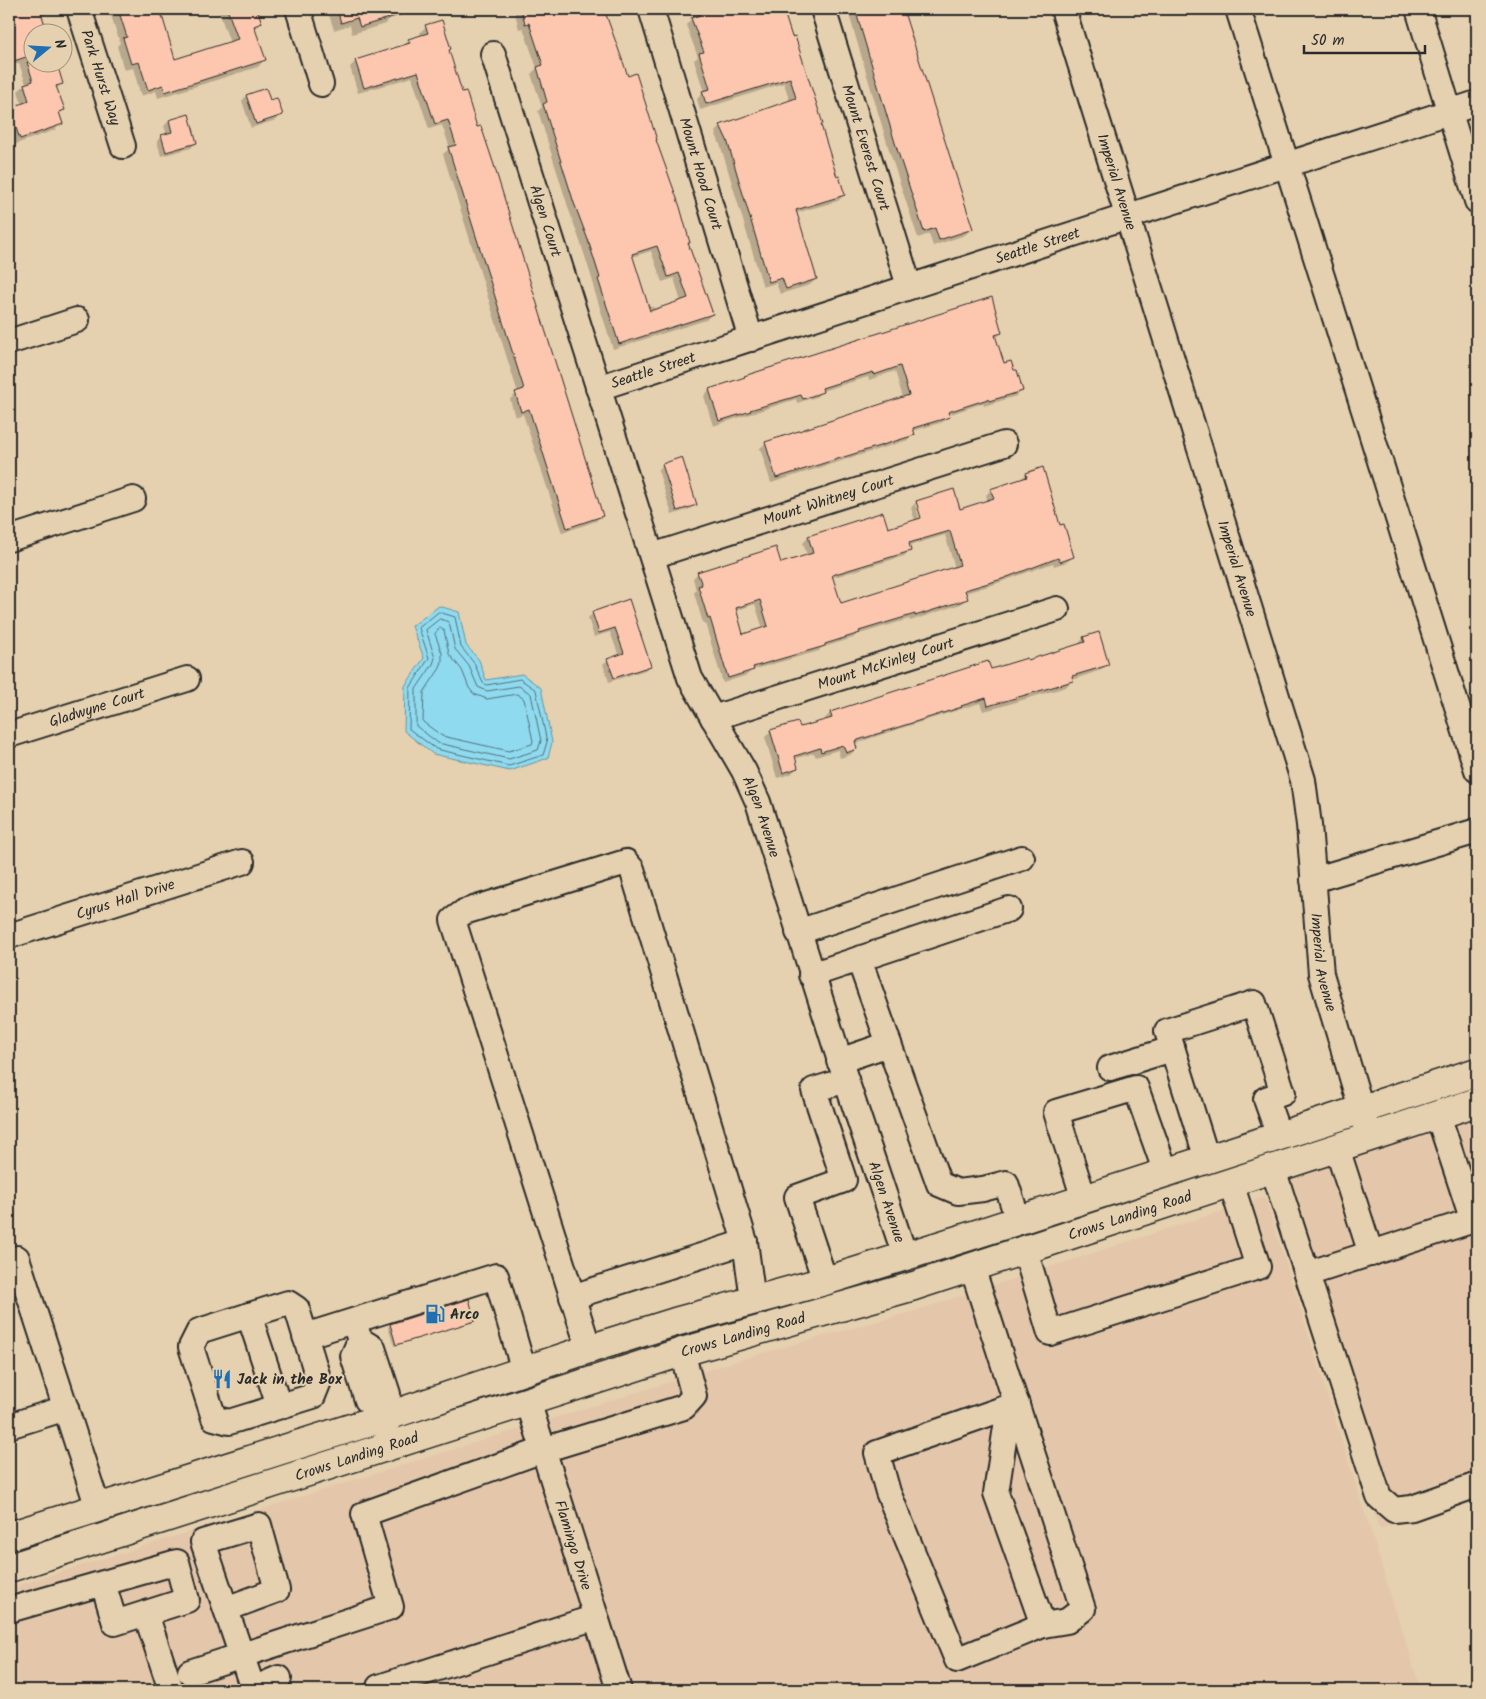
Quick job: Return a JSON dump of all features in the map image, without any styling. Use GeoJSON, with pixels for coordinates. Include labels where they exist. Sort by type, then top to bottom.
{"type":"FeatureCollection","features":[{"type":"Feature","properties":{"kind":"main road","name":"Crows Landing Road"},"geometry":{"type":"LineString","coordinates":[[9,1536],[98,1508],[381,1411],[524,1371],[753,1300],[825,1281],[1477,1072]]}},
{"type":"Feature","properties":{"kind":"main road"},"geometry":{"type":"LineString","coordinates":[[1438,1115],[1444,1102],[1477,1089]]}},
{"type":"Feature","properties":{"kind":"main road","name":"Crows Landing Road"},"geometry":{"type":"LineString","coordinates":[[9,1568],[682,1352],[914,1286],[1477,1102]]}},
{"type":"Feature","properties":{"kind":"main road"},"geometry":{"type":"LineString","coordinates":[[972,1267],[989,1249],[1098,1210],[1119,1188]]}},
{"type":"Feature","properties":{"kind":"main road"},"geometry":{"type":"LineString","coordinates":[[815,1314],[826,1301],[892,1278],[904,1266],[905,1256]]}},
{"type":"Feature","properties":{"kind":"main road"},"geometry":{"type":"LineString","coordinates":[[533,1400],[561,1378],[581,1368],[589,1360],[590,1349]]}},
{"type":"Feature","properties":{"kind":"street","name":"Park Hurst Way"},"geometry":{"type":"LineString","coordinates":[[79,9],[123,146]]}},
{"type":"Feature","properties":{"kind":"street"},"geometry":{"type":"LineString","coordinates":[[298,9],[321,84]]}},
{"type":"Feature","properties":{"kind":"street","name":"Mount Hood Court"},"geometry":{"type":"LineString","coordinates":[[651,9],[751,339]]}},
{"type":"Feature","properties":{"kind":"street","name":"Mount Everest Court"},"geometry":{"type":"LineString","coordinates":[[822,9],[910,286]]}},
{"type":"Feature","properties":{"kind":"street","name":"Imperial Avenue"},"geometry":{"type":"LineString","coordinates":[[1063,9],[1303,780],[1321,974],[1370,1137]]}},
{"type":"Feature","properties":{"kind":"street"},"geometry":{"type":"LineString","coordinates":[[1238,9],[1477,770]]}},
{"type":"Feature","properties":{"kind":"street"},"geometry":{"type":"LineString","coordinates":[[1418,9],[1477,201]]}},
{"type":"Feature","properties":{"kind":"street","name":"Algen Court"},"geometry":{"type":"LineString","coordinates":[[493,54],[598,388]]}},
{"type":"Feature","properties":{"kind":"street","name":"Seattle Street"},"geometry":{"type":"LineString","coordinates":[[598,388],[1477,103]]}},
{"type":"Feature","properties":{"kind":"street"},"geometry":{"type":"LineString","coordinates":[[9,342],[78,320]]}},
{"type":"Feature","properties":{"kind":"street","name":"Algen Avenue"},"geometry":{"type":"LineString","coordinates":[[598,388],[690,678],[744,771],[758,802],[842,1070],[905,1256]]}},
{"type":"Feature","properties":{"kind":"street","name":"Mount Whitney Court"},"geometry":{"type":"LineString","coordinates":[[652,556],[1004,444]]}},
{"type":"Feature","properties":{"kind":"street"},"geometry":{"type":"LineString","coordinates":[[9,539],[134,499]]}},
{"type":"Feature","properties":{"kind":"street","name":"Mount McKinley Court"},"geometry":{"type":"LineString","coordinates":[[713,718],[1057,609]]}},
{"type":"Feature","properties":{"kind":"street","name":"Gladwyne Court"},"geometry":{"type":"LineString","coordinates":[[9,735],[187,679]]}},
{"type":"Feature","properties":{"kind":"street"},"geometry":{"type":"LineString","coordinates":[[1313,880],[1477,831]]}},
{"type":"Feature","properties":{"kind":"street"},"geometry":{"type":"LineString","coordinates":[[798,932],[1022,858]]}},
{"type":"Feature","properties":{"kind":"street","name":"Cyrus Hall Drive"},"geometry":{"type":"LineString","coordinates":[[9,936],[242,862]]}},
{"type":"Feature","properties":{"kind":"street"},"geometry":{"type":"LineString","coordinates":[[590,1349],[572,1298],[454,920],[464,912],[626,862],[632,869],[745,1242],[753,1300]]}},
{"type":"Feature","properties":{"kind":"street"},"geometry":{"type":"LineString","coordinates":[[811,974],[1009,909]]}},
{"type":"Feature","properties":{"kind":"street"},"geometry":{"type":"LineString","coordinates":[[859,959],[939,1184],[958,1192],[983,1189],[1006,1183],[1018,1220]]}},
{"type":"Feature","properties":{"kind":"street"},"geometry":{"type":"LineString","coordinates":[[1207,1160],[1166,1031],[1254,1003],[1283,1093],[1266,1099],[1279,1136]]}},
{"type":"Feature","properties":{"kind":"street"},"geometry":{"type":"LineString","coordinates":[[825,1281],[797,1197],[844,1180],[814,1090],[842,1070],[889,1044]]}},
{"type":"Feature","properties":{"kind":"street"},"geometry":{"type":"LineString","coordinates":[[1110,1068],[1172,1049]]}},
{"type":"Feature","properties":{"kind":"street"},"geometry":{"type":"LineString","coordinates":[[1084,1199],[1056,1112],[1136,1088],[1166,1173]]}},
{"type":"Feature","properties":{"kind":"street"},"geometry":{"type":"LineString","coordinates":[[1307,1274],[1475,1220],[1438,1115]]}},
{"type":"Feature","properties":{"kind":"street"},"geometry":{"type":"LineString","coordinates":[[1337,1148],[1372,1254]]}},
{"type":"Feature","properties":{"kind":"street"},"geometry":{"type":"LineString","coordinates":[[1274,1169],[1379,1497],[1394,1510],[1412,1508],[1477,1485]]}},
{"type":"Feature","properties":{"kind":"street"},"geometry":{"type":"LineString","coordinates":[[1025,1250],[1050,1333],[1258,1267],[1231,1182]]}},
{"type":"Feature","properties":{"kind":"street"},"geometry":{"type":"LineString","coordinates":[[572,1298],[745,1242]]}},
{"type":"Feature","properties":{"kind":"street"},"geometry":{"type":"LineString","coordinates":[[9,1260],[17,1258],[98,1508]]}},
{"type":"Feature","properties":{"kind":"street"},"geometry":{"type":"LineString","coordinates":[[972,1267],[1013,1406],[1083,1610],[1067,1621],[1042,1625],[957,1660],[888,1492],[877,1453],[1013,1406]]}},
{"type":"Feature","properties":{"kind":"street"},"geometry":{"type":"LineString","coordinates":[[305,1336],[357,1330],[496,1276],[524,1371]]}},
{"type":"Feature","properties":{"kind":"street"},"geometry":{"type":"LineString","coordinates":[[288,1303],[297,1309],[319,1381],[313,1396],[229,1422],[214,1418],[191,1347],[199,1331],[249,1315],[288,1303]]}},
{"type":"Feature","properties":{"kind":"street"},"geometry":{"type":"LineString","coordinates":[[249,1315],[278,1406]]}},
{"type":"Feature","properties":{"kind":"street"},"geometry":{"type":"LineString","coordinates":[[357,1330],[353,1356],[367,1400],[381,1411],[392,1445]]}},
{"type":"Feature","properties":{"kind":"street"},"geometry":{"type":"LineString","coordinates":[[190,1672],[391,1607],[364,1514],[543,1450],[684,1407],[694,1396],[682,1352]]}},
{"type":"Feature","properties":{"kind":"street","name":"Flamingo Drive"},"geometry":{"type":"LineString","coordinates":[[533,1400],[543,1450],[619,1690]]}},
{"type":"Feature","properties":{"kind":"street"},"geometry":{"type":"LineString","coordinates":[[1013,1406],[996,1493],[1042,1625]]}},
{"type":"Feature","properties":{"kind":"street"},"geometry":{"type":"LineString","coordinates":[[9,1426],[66,1408]]}},
{"type":"Feature","properties":{"kind":"street"},"geometry":{"type":"LineString","coordinates":[[9,1610],[102,1583],[177,1562],[187,1600],[115,1624],[102,1583]]}},
{"type":"Feature","properties":{"kind":"street"},"geometry":{"type":"LineString","coordinates":[[226,1609],[253,1689],[281,1684],[269,1646]]}},
{"type":"Feature","properties":{"kind":"street"},"geometry":{"type":"LineString","coordinates":[[146,1614],[171,1690]]}},
{"type":"Feature","properties":{"kind":"street"},"geometry":{"type":"LineString","coordinates":[[379,1687],[596,1617]]}},
{"type":"Feature","properties":{"kind":"shaded area"},"geometry":{"type":"Polygon","coordinates":[[[1477,1119],[1477,1499],[1379,1529],[1270,1186],[1477,1119]]]}},
{"type":"Feature","properties":{"kind":"shaded area"},"geometry":{"type":"Polygon","coordinates":[[[1265,1197],[1421,1690],[9,1690],[9,1588],[762,1353],[911,1312],[1265,1197]]]}},
{"type":"Feature","properties":{"kind":"water"},"geometry":{"type":"Polygon","coordinates":[[[439,606],[459,612],[466,645],[479,660],[486,680],[522,674],[541,688],[552,742],[548,758],[510,771],[433,754],[404,731],[405,686],[424,658],[412,626],[439,606]]]}},
{"type":"Feature","properties":{"kind":"building"},"geometry":{"type":"Polygon","coordinates":[[[9,9],[40,9],[44,22],[22,22],[22,58],[14,61],[9,45],[9,9]]]}},
{"type":"Feature","properties":{"kind":"building"},"geometry":{"type":"Polygon","coordinates":[[[118,9],[160,9],[175,59],[238,39],[227,9],[257,9],[262,23],[254,26],[266,60],[165,92],[163,85],[148,90],[139,62],[131,64],[123,38],[127,37],[118,9]]]}},
{"type":"Feature","properties":{"kind":"building"},"geometry":{"type":"Polygon","coordinates":[[[337,9],[408,9],[409,12],[360,27],[357,18],[341,23],[337,9]]]}},
{"type":"Feature","properties":{"kind":"building"},"geometry":{"type":"Polygon","coordinates":[[[521,9],[604,9],[628,76],[636,73],[656,140],[680,207],[690,243],[688,243],[713,314],[619,344],[598,279],[600,278],[588,240],[574,203],[543,104],[547,102],[537,67],[543,65],[529,23],[525,24],[521,9]],[[657,246],[632,254],[650,311],[688,298],[679,273],[668,277],[657,246]]]}},
{"type":"Feature","properties":{"kind":"building"},"geometry":{"type":"Polygon","coordinates":[[[698,9],[783,9],[792,37],[795,36],[823,124],[821,125],[837,177],[839,176],[845,195],[796,210],[817,279],[786,289],[782,278],[769,282],[727,140],[720,125],[796,98],[790,78],[706,104],[702,91],[710,89],[699,53],[704,52],[691,18],[700,15],[698,9]]]}},
{"type":"Feature","properties":{"kind":"building"},"geometry":{"type":"Polygon","coordinates":[[[855,9],[903,9],[973,229],[939,240],[935,228],[924,232],[855,9]]]}},
{"type":"Feature","properties":{"kind":"building"},"geometry":{"type":"Polygon","coordinates":[[[442,20],[462,92],[466,91],[477,127],[481,126],[493,162],[603,516],[567,528],[529,409],[521,412],[515,392],[524,389],[448,147],[456,145],[448,120],[435,124],[418,72],[364,88],[355,60],[410,43],[408,39],[428,33],[425,25],[442,20]]]}},
{"type":"Feature","properties":{"kind":"building"},"geometry":{"type":"Polygon","coordinates":[[[30,72],[59,72],[63,84],[56,86],[65,110],[59,112],[63,124],[20,139],[9,108],[29,101],[24,84],[33,81],[30,72]]]}},
{"type":"Feature","properties":{"kind":"building"},"geometry":{"type":"Polygon","coordinates":[[[266,88],[270,100],[277,98],[283,115],[256,124],[246,95],[266,88]]]}},
{"type":"Feature","properties":{"kind":"building"},"geometry":{"type":"Polygon","coordinates":[[[189,114],[197,143],[166,152],[161,135],[172,132],[169,120],[189,114]]]}},
{"type":"Feature","properties":{"kind":"building"},"geometry":{"type":"Polygon","coordinates":[[[992,297],[1002,333],[995,335],[1004,363],[1011,361],[1014,370],[1017,370],[1023,391],[989,401],[988,399],[948,412],[950,417],[913,428],[915,435],[776,478],[765,442],[909,395],[900,366],[874,375],[873,372],[822,388],[823,392],[803,399],[801,395],[719,421],[709,389],[744,376],[992,297]]]}},
{"type":"Feature","properties":{"kind":"building"},"geometry":{"type":"Polygon","coordinates":[[[682,457],[697,505],[677,511],[662,464],[682,457]]]}},
{"type":"Feature","properties":{"kind":"building"},"geometry":{"type":"Polygon","coordinates":[[[1043,467],[1060,525],[1064,524],[1074,557],[1060,562],[1058,558],[1002,579],[965,590],[968,599],[859,631],[860,633],[825,644],[825,646],[753,667],[754,670],[728,678],[698,586],[702,585],[697,572],[776,547],[781,563],[813,553],[808,536],[883,512],[888,528],[921,518],[916,501],[954,489],[960,509],[994,498],[990,489],[1027,477],[1026,473],[1043,467]],[[950,531],[909,543],[911,551],[832,575],[841,603],[960,565],[950,531]],[[760,600],[736,608],[743,634],[768,626],[760,600]]]}},
{"type":"Feature","properties":{"kind":"building"},"geometry":{"type":"Polygon","coordinates":[[[629,599],[651,666],[614,678],[607,659],[624,653],[615,628],[599,633],[592,612],[629,599]]]}},
{"type":"Feature","properties":{"kind":"building"},"geometry":{"type":"Polygon","coordinates":[[[1099,632],[1109,665],[1072,676],[1073,681],[988,706],[986,698],[855,741],[857,749],[846,753],[843,745],[821,752],[820,748],[795,756],[798,768],[783,773],[770,730],[798,722],[800,727],[832,718],[830,712],[988,661],[991,669],[1027,658],[1028,660],[1085,642],[1083,637],[1099,632]]]}},
{"type":"Feature","properties":{"kind":"building"},"geometry":{"type":"Polygon","coordinates":[[[469,1299],[475,1321],[396,1345],[390,1324],[469,1299]]]}},
{"type":"Feature","properties":{"kind":"place","name":"Arco"},"geometry":{"type":"Point","coordinates":[435,1314]}},
{"type":"Feature","properties":{"kind":"place","name":"Jack in the Box"},"geometry":{"type":"Point","coordinates":[222,1379]}}]}
